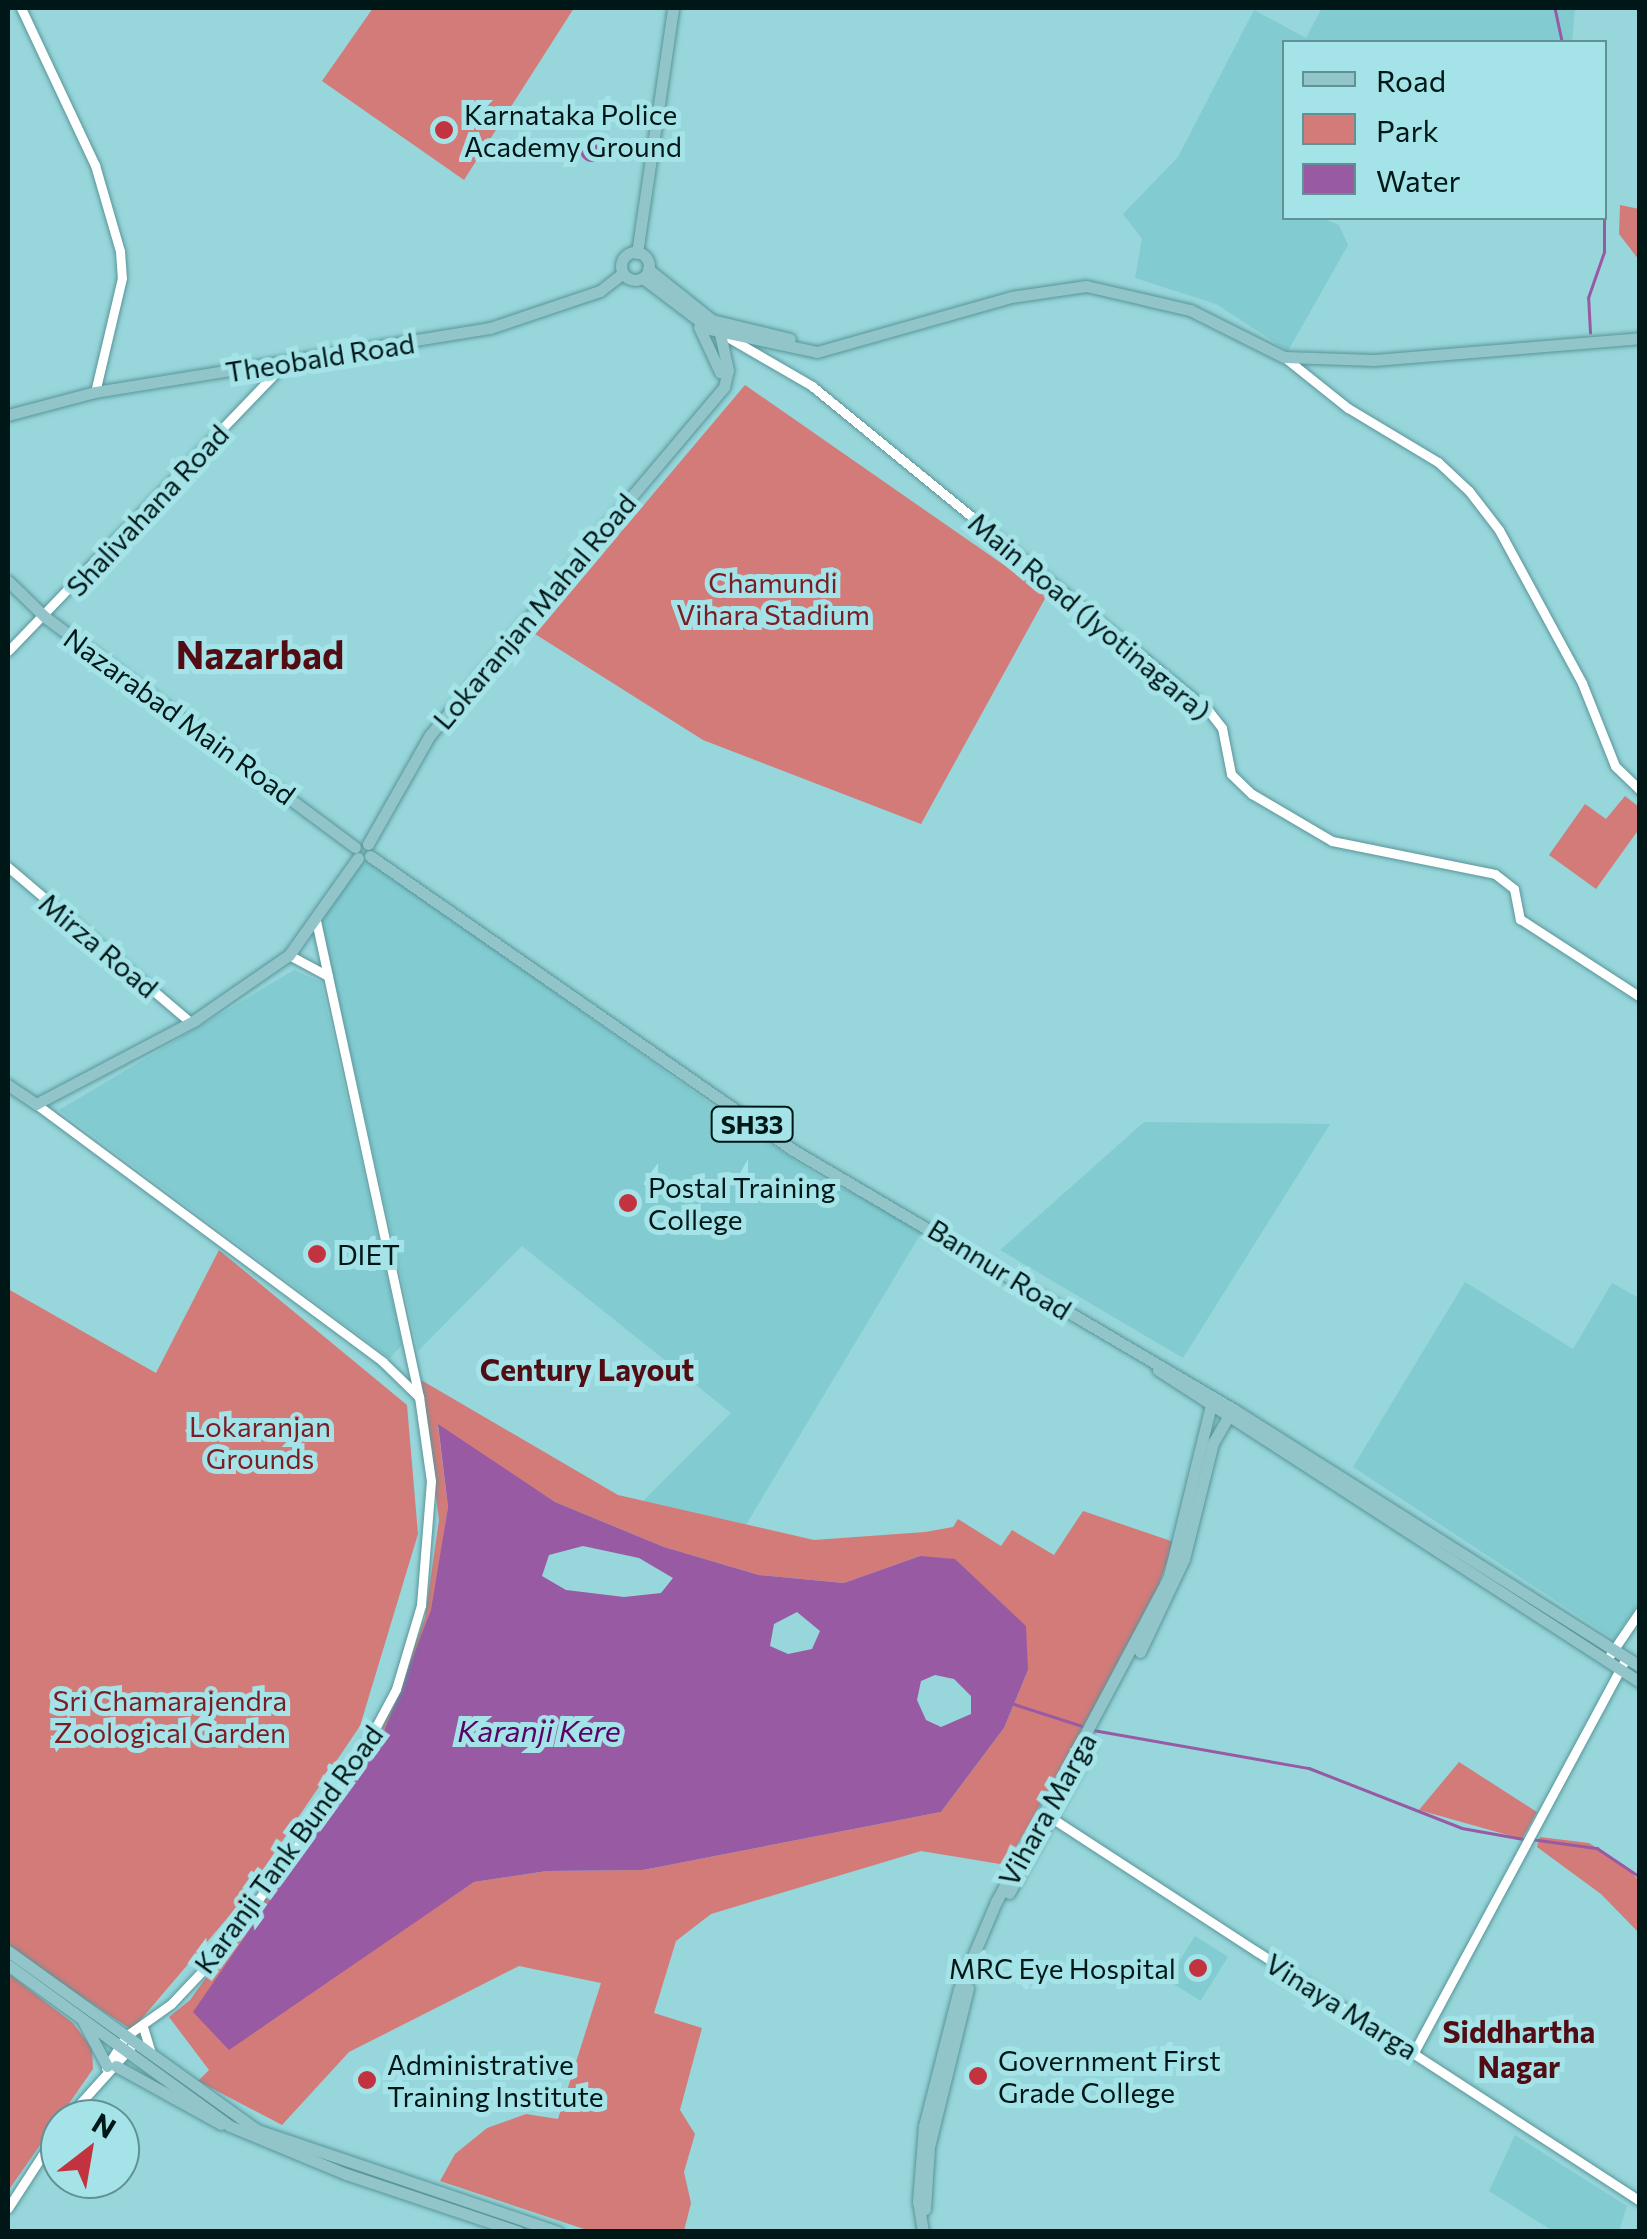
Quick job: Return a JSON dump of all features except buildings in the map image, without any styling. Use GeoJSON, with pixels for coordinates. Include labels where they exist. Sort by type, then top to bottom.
{"type":"FeatureCollection","features":[{"type":"Feature","properties":{"kind":"main road"},"geometry":{"type":"LineString","coordinates":[[672,8],[637,253],[646,274],[686,311],[716,352],[720,391]]}},
{"type":"Feature","properties":{"kind":"main road"},"geometry":{"type":"LineString","coordinates":[[637,253],[623,259],[625,276],[646,274],[719,327],[728,370],[720,391]]}},
{"type":"Feature","properties":{"kind":"main road","name":"Theobald Road"},"geometry":{"type":"LineString","coordinates":[[8,415],[95,392],[283,365],[490,328],[600,292],[625,276]]}},
{"type":"Feature","properties":{"kind":"main road"},"geometry":{"type":"LineString","coordinates":[[686,311],[719,327],[827,344],[1011,290],[1086,279],[1191,303],[1284,357],[1374,360],[1640,338]]}},
{"type":"Feature","properties":{"kind":"main road","name":"Lokaranjan Mahal Road"},"geometry":{"type":"LineString","coordinates":[[36,1104],[191,1023],[289,955],[363,851],[394,790],[440,722],[720,391]]}},
{"type":"Feature","properties":{"kind":"main road","name":"Nazarabad Main Road"},"geometry":{"type":"LineString","coordinates":[[8,581],[46,617],[363,851]]}},
{"type":"Feature","properties":{"kind":"main road","name":"Bannur Road"},"geometry":{"type":"LineString","coordinates":[[363,851],[778,1141],[980,1254],[1623,1664],[1640,1666]]}},
{"type":"Feature","properties":{"kind":"main road"},"geometry":{"type":"LineString","coordinates":[[8,1085],[36,1104]]}},
{"type":"Feature","properties":{"kind":"main road"},"geometry":{"type":"LineString","coordinates":[[1152,1363],[1210,1409],[1229,1414]]}},
{"type":"Feature","properties":{"kind":"main road","name":"Vihara Marga"},"geometry":{"type":"LineString","coordinates":[[1095,1729],[1169,1576],[1210,1409]]}},
{"type":"Feature","properties":{"kind":"main road","name":"Vihara Marga"},"geometry":{"type":"LineString","coordinates":[[923,2225],[930,2147],[972,1970],[1048,1816],[1168,1597],[1229,1414]]}},
{"type":"Feature","properties":{"kind":"main road"},"geometry":{"type":"LineString","coordinates":[[1623,1664],[1640,1682]]}},
{"type":"Feature","properties":{"kind":"main road"},"geometry":{"type":"LineString","coordinates":[[8,1951],[230,2126]]}},
{"type":"Feature","properties":{"kind":"main road"},"geometry":{"type":"LineString","coordinates":[[8,1965],[82,2018],[155,2059],[223,2110],[291,2145],[558,2232]]}},
{"type":"Feature","properties":{"kind":"main road"},"geometry":{"type":"LineString","coordinates":[[82,2018],[109,2067],[230,2126],[346,2174],[519,2232]]}},
{"type":"Feature","properties":{"kind":"street"},"geometry":{"type":"LineString","coordinates":[[21,8],[95,165],[120,251],[122,278],[95,392]]}},
{"type":"Feature","properties":{"kind":"street","name":"Main Road (Jyotinagara)"},"geometry":{"type":"LineString","coordinates":[[719,327],[824,396],[1208,710],[1222,728],[1231,774],[1252,794],[1332,841],[1495,874],[1514,889],[1520,919],[1640,997]]}},
{"type":"Feature","properties":{"kind":"street"},"geometry":{"type":"LineString","coordinates":[[1284,357],[1348,408],[1438,462],[1469,491],[1499,530],[1582,682],[1616,766],[1640,790]]}},
{"type":"Feature","properties":{"kind":"street","name":"Shalivahana Road"},"geometry":{"type":"LineString","coordinates":[[8,650],[46,617],[283,365]]}},
{"type":"Feature","properties":{"kind":"street","name":"Mirza Road"},"geometry":{"type":"LineString","coordinates":[[8,867],[191,1023]]}},
{"type":"Feature","properties":{"kind":"street","name":"Karanji Tank Bund Road"},"geometry":{"type":"LineString","coordinates":[[127,2044],[229,1940],[356,1764],[396,1689],[430,1548],[431,1481],[419,1397],[316,920]]}},
{"type":"Feature","properties":{"kind":"street"},"geometry":{"type":"LineString","coordinates":[[289,955],[328,976]]}},
{"type":"Feature","properties":{"kind":"street"},"geometry":{"type":"LineString","coordinates":[[36,1104],[392,1370],[419,1397]]}},
{"type":"Feature","properties":{"kind":"street"},"geometry":{"type":"LineString","coordinates":[[1610,1655],[1640,1611]]}},
{"type":"Feature","properties":{"kind":"street"},"geometry":{"type":"LineString","coordinates":[[1414,2052],[1623,1664]]}},
{"type":"Feature","properties":{"kind":"street","name":"Vinaya Marga"},"geometry":{"type":"LineString","coordinates":[[1048,1816],[1640,2200]]}},
{"type":"Feature","properties":{"kind":"street"},"geometry":{"type":"LineString","coordinates":[[144,2026],[155,2059]]}},
{"type":"Feature","properties":{"kind":"street"},"geometry":{"type":"LineString","coordinates":[[83,2099],[127,2044]]}},
{"type":"Feature","properties":{"kind":"street"},"geometry":{"type":"LineString","coordinates":[[8,2208],[40,2159]]}},
{"type":"Feature","properties":{"kind":"shaded area"},"geometry":{"type":"Polygon","coordinates":[[[1322,8],[1575,8],[1572,40],[1282,40],[1282,220],[1327,220],[1339,225],[1348,245],[1288,351],[1216,304],[1135,278],[1142,239],[1123,214],[1178,157],[1254,10],[1306,38],[1322,8]]]}},
{"type":"Feature","properties":{"kind":"shaded area","name":"Postal Training College"},"geometry":{"type":"Polygon","coordinates":[[[373,862],[733,1120],[819,1176],[923,1230],[746,1525],[643,1501],[731,1413],[522,1246],[418,1351],[321,921],[360,864],[373,862]]]}},
{"type":"Feature","properties":{"kind":"shaded area","name":"DIET"},"geometry":{"type":"Polygon","coordinates":[[[294,970],[321,982],[402,1345],[390,1358],[59,1110],[294,970]]]}},
{"type":"Feature","properties":{"kind":"shaded area"},"geometry":{"type":"Polygon","coordinates":[[[1144,1122],[1330,1124],[1183,1358],[1000,1250],[1144,1122]]]}},
{"type":"Feature","properties":{"kind":"shaded area"},"geometry":{"type":"Polygon","coordinates":[[[1465,1282],[1573,1349],[1612,1283],[1639,1298],[1639,1602],[1614,1639],[1353,1467],[1465,1282]]]}},
{"type":"Feature","properties":{"kind":"shaded area","name":"MRC Eye Hospital"},"geometry":{"type":"Polygon","coordinates":[[[1195,1936],[1228,1957],[1201,2001],[1167,1980],[1195,1936]]]}},
{"type":"Feature","properties":{"kind":"shaded area"},"geometry":{"type":"Polygon","coordinates":[[[1515,2135],[1627,2206],[1619,2231],[1553,2231],[1489,2191],[1515,2135]]]}},
{"type":"Feature","properties":{"kind":"green space","name":"Karnataka Police Academy Ground"},"geometry":{"type":"Polygon","coordinates":[[[373,8],[574,8],[464,180],[322,81],[373,8]]]}},
{"type":"Feature","properties":{"kind":"green space"},"geometry":{"type":"Polygon","coordinates":[[[1620,205],[1639,209],[1639,260],[1619,234],[1620,205]]]}},
{"type":"Feature","properties":{"kind":"green space","name":"Chamundi Vihara Stadium"},"geometry":{"type":"Polygon","coordinates":[[[745,385],[1047,595],[921,824],[703,740],[535,634],[745,385]]]}},
{"type":"Feature","properties":{"kind":"green space"},"geometry":{"type":"Polygon","coordinates":[[[1625,796],[1639,807],[1639,829],[1596,889],[1549,855],[1585,804],[1606,819],[1625,796]]]}},
{"type":"Feature","properties":{"kind":"green space","name":"Sri Chamarajendra Zoological Garden"},"geometry":{"type":"Polygon","coordinates":[[[219,1250],[407,1405],[418,1534],[360,1726],[241,1902],[132,2030],[8,1949],[8,1289],[156,1373],[219,1250]]]}},
{"type":"Feature","properties":{"kind":"green space"},"geometry":{"type":"Polygon","coordinates":[[[421,1380],[618,1495],[814,1540],[925,1532],[953,1527],[958,1519],[1001,1546],[1012,1530],[1054,1555],[1083,1511],[1174,1542],[1151,1607],[1006,1865],[921,1851],[711,1914],[676,1941],[654,2013],[702,2028],[680,2110],[695,2134],[684,2172],[691,2203],[684,2231],[590,2231],[440,2181],[455,2154],[487,2128],[526,2114],[558,2119],[601,1983],[519,1966],[349,2052],[282,2125],[198,2081],[209,2070],[169,2017],[190,2000],[378,1739],[425,1618],[439,1520],[421,1380]],[[438,1426],[448,1507],[432,1610],[381,1739],[310,1847],[362,1957],[474,1882],[547,1871],[643,1870],[941,1812],[1004,1728],[1028,1670],[920,1556],[844,1583],[759,1575],[664,1547],[555,1502],[438,1426]]]}},
{"type":"Feature","properties":{"kind":"green space"},"geometry":{"type":"Polygon","coordinates":[[[1459,1762],[1537,1812],[1522,1839],[1419,1810],[1459,1762]]]}},
{"type":"Feature","properties":{"kind":"green space"},"geometry":{"type":"Polygon","coordinates":[[[1540,1837],[1589,1843],[1626,1867],[1639,1881],[1639,1933],[1601,1894],[1537,1847],[1540,1837]]]}},
{"type":"Feature","properties":{"kind":"green space"},"geometry":{"type":"Polygon","coordinates":[[[8,1973],[73,2023],[92,2048],[93,2069],[72,2099],[40,2099],[40,2145],[8,2191],[8,1973]]]}},
{"type":"Feature","properties":{"kind":"water"},"geometry":{"type":"Polygon","coordinates":[[[592,138],[604,150],[592,162],[580,150],[592,138]]]}},
{"type":"Feature","properties":{"kind":"water","name":"Karanji Kere"},"geometry":{"type":"Polygon","coordinates":[[[438,1424],[555,1502],[664,1547],[759,1575],[844,1583],[920,1556],[955,1559],[1026,1626],[1028,1670],[1004,1728],[941,1812],[643,1870],[547,1871],[474,1882],[229,2050],[193,2012],[381,1739],[431,1610],[448,1507],[438,1424]],[[583,1546],[549,1555],[542,1576],[566,1590],[624,1597],[661,1593],[673,1578],[639,1558],[583,1546]],[[797,1612],[774,1624],[770,1646],[788,1654],[812,1649],[820,1631],[797,1612]],[[935,1675],[921,1681],[917,1700],[926,1720],[941,1727],[971,1714],[971,1696],[954,1679],[935,1675]]]}},
{"type":"Feature","properties":{"kind":"waterway"},"geometry":{"type":"LineString","coordinates":[[1555,8],[1562,40]]}},
{"type":"Feature","properties":{"kind":"waterway"},"geometry":{"type":"LineString","coordinates":[[1590,333],[1588,298],[1604,252],[1604,220]]}},
{"type":"Feature","properties":{"kind":"waterway"},"geometry":{"type":"LineString","coordinates":[[1014,1704],[1085,1727]]}},
{"type":"Feature","properties":{"kind":"waterway"},"geometry":{"type":"LineString","coordinates":[[1093,1730],[1309,1768],[1462,1828],[1523,1839]]}},
{"type":"Feature","properties":{"kind":"waterway"},"geometry":{"type":"LineString","coordinates":[[1531,1839],[1597,1848],[1640,1877]]}},
{"type":"Feature","properties":{"kind":"place","name":"Karnataka Police Academy Ground"},"geometry":{"type":"Point","coordinates":[444,130]}},
{"type":"Feature","properties":{"kind":"place","name":"Postal Training College"},"geometry":{"type":"Point","coordinates":[628,1203]}},
{"type":"Feature","properties":{"kind":"place","name":"DIET"},"geometry":{"type":"Point","coordinates":[317,1254]}},
{"type":"Feature","properties":{"kind":"place","name":"MRC Eye Hospital"},"geometry":{"type":"Point","coordinates":[1198,1968]}},
{"type":"Feature","properties":{"kind":"place","name":"Government First Grade College"},"geometry":{"type":"Point","coordinates":[978,2076]}},
{"type":"Feature","properties":{"kind":"place","name":"Administrative Training Institute"},"geometry":{"type":"Point","coordinates":[367,2080]}},
{"type":"Feature","properties":{"kind":"district","name":"Nazarbad"},"geometry":{"type":"Point","coordinates":[260,654]}},
{"type":"Feature","properties":{"kind":"district","name":"Century Layout"},"geometry":{"type":"Point","coordinates":[587,1369]}},
{"type":"Feature","properties":{"kind":"district","name":"Siddhartha Nagar"},"geometry":{"type":"Point","coordinates":[1519,2048]}},
{"type":"Feature","properties":{"kind":"park label","name":"Lokaranjan Grounds"},"geometry":{"type":"Point","coordinates":[260,1442]}}]}
